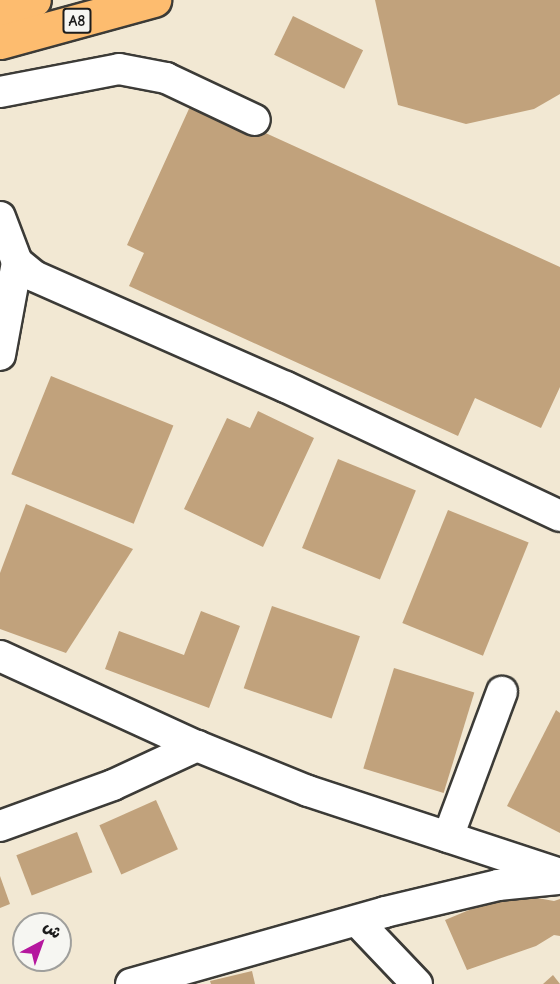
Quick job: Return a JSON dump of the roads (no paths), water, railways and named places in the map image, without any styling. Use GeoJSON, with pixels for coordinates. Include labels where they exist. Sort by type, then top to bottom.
{"type":"FeatureCollection","features":[{"type":"Feature","properties":{"kind":"highway"},"geometry":{"type":"LineString","coordinates":[[0,9],[34,0]]}},
{"type":"Feature","properties":{"kind":"highway","name":"A8"},"geometry":{"type":"LineString","coordinates":[[0,42],[154,0]]}},
{"type":"Feature","properties":{"kind":"street"},"geometry":{"type":"LineString","coordinates":[[0,92],[119,69],[146,71],[255,120]]}},
{"type":"Feature","properties":{"kind":"street"},"geometry":{"type":"LineString","coordinates":[[0,217],[17,262],[34,276],[286,387],[560,516]]}},
{"type":"Feature","properties":{"kind":"street"},"geometry":{"type":"LineString","coordinates":[[0,354],[17,262]]}},
{"type":"Feature","properties":{"kind":"street"},"geometry":{"type":"LineString","coordinates":[[0,656],[197,746],[308,791],[560,877]]}},
{"type":"Feature","properties":{"kind":"street"},"geometry":{"type":"LineString","coordinates":[[448,837],[502,692]]}},
{"type":"Feature","properties":{"kind":"street"},"geometry":{"type":"LineString","coordinates":[[0,826],[112,785],[197,746]]}},
{"type":"Feature","properties":{"kind":"street"},"geometry":{"type":"LineString","coordinates":[[131,984],[286,938],[498,885],[560,877]]}},
{"type":"Feature","properties":{"kind":"street"},"geometry":{"type":"LineString","coordinates":[[357,921],[417,984]]}}]}
